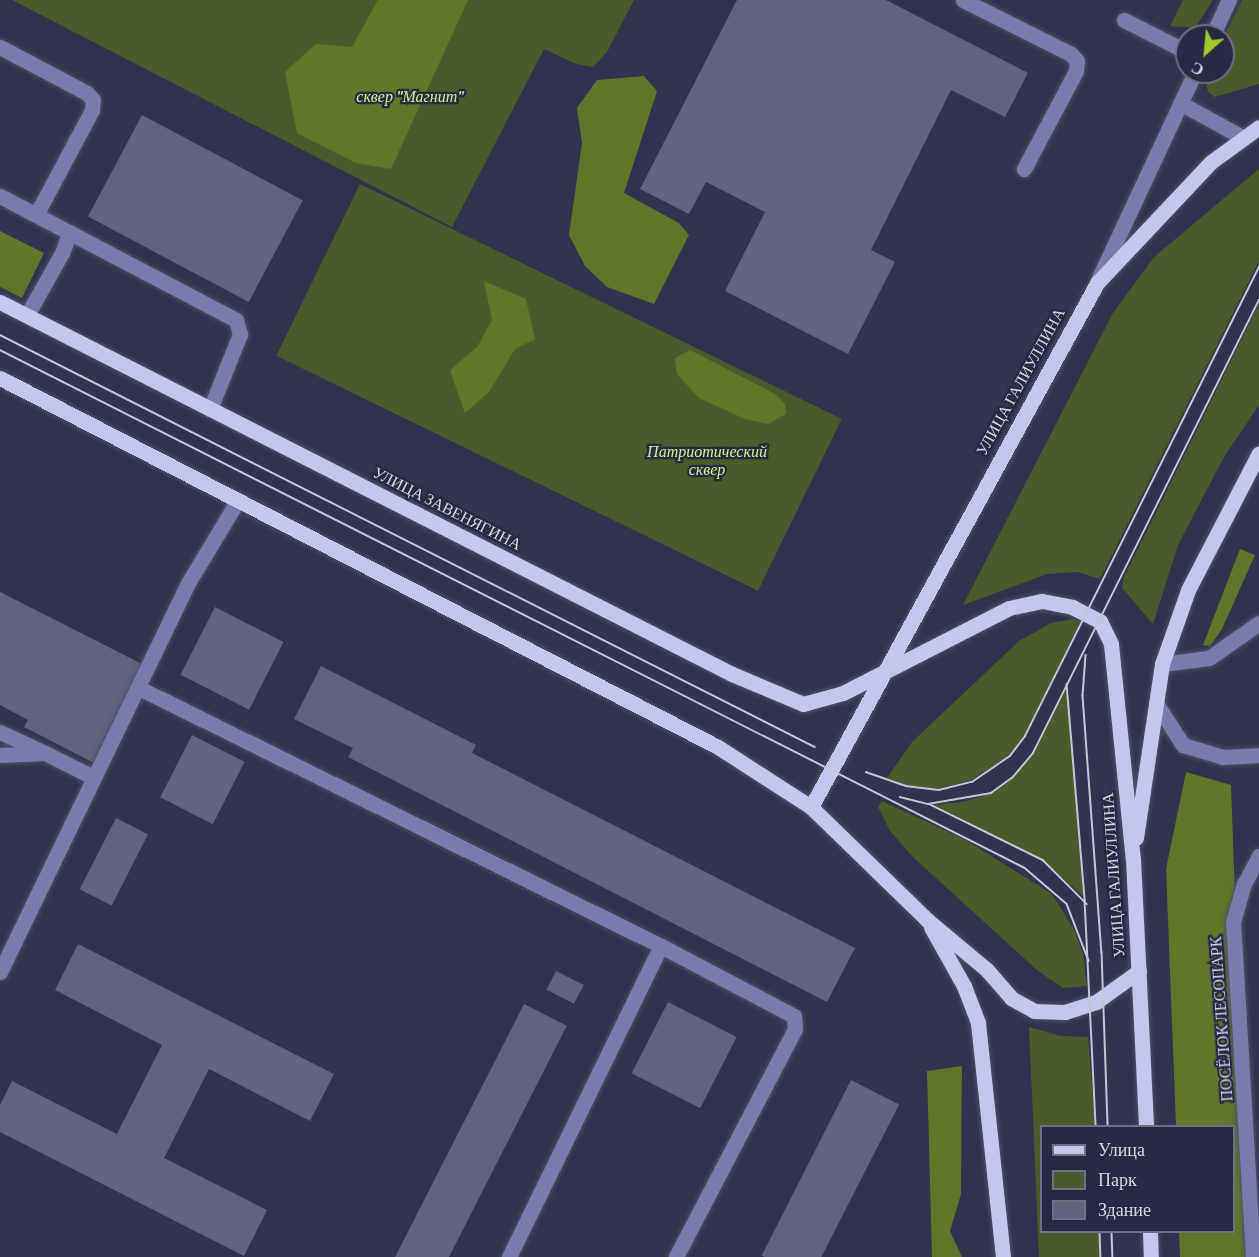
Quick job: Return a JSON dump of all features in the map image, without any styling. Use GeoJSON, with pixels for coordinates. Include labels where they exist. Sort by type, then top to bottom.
{"type":"FeatureCollection","features":[{"type":"Feature","properties":{"kind":"main road"},"geometry":{"type":"LineString","coordinates":[[1096,283],[1210,162],[1242,136],[1259,127]]}},
{"type":"Feature","properties":{"kind":"main road","name":"УЛИЦА ГАЛИУЛЛИНА"},"geometry":{"type":"LineString","coordinates":[[1096,283],[882,673],[812,807],[926,919],[987,970],[1011,998],[1034,1011],[1065,1012],[1096,1002],[1139,971]]}},
{"type":"Feature","properties":{"kind":"main road","name":"УЛИЦА ЗАВЕНЯГИНА"},"geometry":{"type":"LineString","coordinates":[[0,302],[769,691],[803,704],[843,693],[882,673]]}},
{"type":"Feature","properties":{"kind":"main road"},"geometry":{"type":"LineString","coordinates":[[0,378],[718,747],[812,807]]}},
{"type":"Feature","properties":{"kind":"main road"},"geometry":{"type":"LineString","coordinates":[[1133,859],[1162,664],[1188,590],[1259,453]]}},
{"type":"Feature","properties":{"kind":"main road","name":"УЛИЦА ГАЛИУЛЛИНА"},"geometry":{"type":"LineString","coordinates":[[882,673],[1009,608],[1042,602],[1072,607],[1100,621],[1111,644],[1133,859],[1146,1125]]}},
{"type":"Feature","properties":{"kind":"main road","name":"УЛИЦА ГАЛИУЛЛИНА"},"geometry":{"type":"LineString","coordinates":[[926,919],[964,986],[978,1023],[1003,1257]]}},
{"type":"Feature","properties":{"kind":"main road"},"geometry":{"type":"LineString","coordinates":[[1150,1233],[1151,1257]]}},
{"type":"Feature","properties":{"kind":"street"},"geometry":{"type":"LineString","coordinates":[[963,0],[1071,54],[1077,62],[1076,71],[1024,169]]}},
{"type":"Feature","properties":{"kind":"street"},"geometry":{"type":"LineString","coordinates":[[1218,24],[1229,0]]}},
{"type":"Feature","properties":{"kind":"street"},"geometry":{"type":"LineString","coordinates":[[1124,20],[1175,46]]}},
{"type":"Feature","properties":{"kind":"street"},"geometry":{"type":"LineString","coordinates":[[0,47],[87,93],[93,100],[92,110],[36,215]]}},
{"type":"Feature","properties":{"kind":"street","name":"УЛИЦА ГАЛИУЛЛИНА"},"geometry":{"type":"LineString","coordinates":[[1096,283],[1189,84]]}},
{"type":"Feature","properties":{"kind":"street"},"geometry":{"type":"LineString","coordinates":[[1180,103],[1242,136]]}},
{"type":"Feature","properties":{"kind":"street"},"geometry":{"type":"LineString","coordinates":[[0,196],[236,320],[240,334],[210,409]]}},
{"type":"Feature","properties":{"kind":"street"},"geometry":{"type":"LineString","coordinates":[[27,315],[63,251],[69,232]]}},
{"type":"Feature","properties":{"kind":"street"},"geometry":{"type":"LineString","coordinates":[[0,972],[188,583],[238,500]]}},
{"type":"Feature","properties":{"kind":"street"},"geometry":{"type":"LineString","coordinates":[[1162,664],[1209,658],[1259,623]]}},
{"type":"Feature","properties":{"kind":"street"},"geometry":{"type":"LineString","coordinates":[[139,688],[790,1012],[796,1025],[676,1257]]}},
{"type":"Feature","properties":{"kind":"street"},"geometry":{"type":"LineString","coordinates":[[1156,703],[1183,745],[1223,757],[1259,755]]}},
{"type":"Feature","properties":{"kind":"street"},"geometry":{"type":"LineString","coordinates":[[0,732],[93,777]]}},
{"type":"Feature","properties":{"kind":"street"},"geometry":{"type":"LineString","coordinates":[[0,755],[45,753]]}},
{"type":"Feature","properties":{"kind":"street","name":"ПОСЁЛОК ЛЕСОПАРК"},"geometry":{"type":"LineString","coordinates":[[1253,1257],[1253,1125],[1233,922],[1244,884],[1259,856]]}},
{"type":"Feature","properties":{"kind":"street"},"geometry":{"type":"LineString","coordinates":[[509,1257],[661,946]]}},
{"type":"Feature","properties":{"kind":"green space","name":"сквер \"Магнит\""},"geometry":{"type":"Polygon","coordinates":[[[12,0],[634,0],[607,52],[593,67],[576,64],[544,49],[452,227],[12,0]]]}},
{"type":"Feature","properties":{"kind":"green space"},"geometry":{"type":"Polygon","coordinates":[[[378,0],[468,0],[391,169],[356,163],[297,133],[285,72],[316,44],[352,47],[378,0]]]}},
{"type":"Feature","properties":{"kind":"green space"},"geometry":{"type":"Polygon","coordinates":[[[1183,0],[1213,0],[1198,24],[1170,26],[1183,0]]]}},
{"type":"Feature","properties":{"kind":"green space"},"geometry":{"type":"Polygon","coordinates":[[[1242,0],[1259,0],[1259,84],[1215,97],[1208,92],[1207,84],[1235,84],[1235,24],[1230,24],[1242,0]]]}},
{"type":"Feature","properties":{"kind":"green space"},"geometry":{"type":"Polygon","coordinates":[[[644,76],[657,91],[624,193],[679,223],[689,235],[654,304],[607,287],[585,266],[569,235],[582,143],[577,108],[597,80],[644,76]]]}},
{"type":"Feature","properties":{"kind":"green space"},"geometry":{"type":"Polygon","coordinates":[[[1259,169],[1259,261],[1100,579],[1077,572],[1047,574],[963,605],[1113,313],[1154,257],[1259,169]]]}},
{"type":"Feature","properties":{"kind":"green space","name":"Патриотический сквер"},"geometry":{"type":"Polygon","coordinates":[[[360,184],[842,419],[758,591],[276,356],[360,184]]]}},
{"type":"Feature","properties":{"kind":"green space"},"geometry":{"type":"Polygon","coordinates":[[[0,231],[44,253],[22,298],[0,287],[0,231]]]}},
{"type":"Feature","properties":{"kind":"green space"},"geometry":{"type":"Polygon","coordinates":[[[484,281],[526,299],[535,339],[515,349],[489,392],[465,413],[450,370],[477,347],[492,320],[484,281]]]}},
{"type":"Feature","properties":{"kind":"green space"},"geometry":{"type":"Polygon","coordinates":[[[1259,304],[1259,405],[1224,457],[1178,545],[1153,624],[1122,588],[1124,577],[1259,304]]]}},
{"type":"Feature","properties":{"kind":"green space"},"geometry":{"type":"Polygon","coordinates":[[[690,350],[775,394],[785,404],[786,414],[768,424],[745,419],[699,398],[677,374],[675,358],[690,350]]]}},
{"type":"Feature","properties":{"kind":"green space"},"geometry":{"type":"Polygon","coordinates":[[[1240,549],[1255,555],[1222,629],[1210,646],[1203,645],[1240,549]]]}},
{"type":"Feature","properties":{"kind":"green space"},"geometry":{"type":"Polygon","coordinates":[[[1072,619],[1081,621],[1024,736],[1010,754],[972,780],[938,789],[905,785],[887,778],[912,742],[1019,641],[1051,623],[1072,619]]]}},
{"type":"Feature","properties":{"kind":"green space"},"geometry":{"type":"Polygon","coordinates":[[[1067,684],[1085,898],[1043,860],[934,805],[962,802],[990,794],[1012,778],[1034,753],[1067,684]]]}},
{"type":"Feature","properties":{"kind":"green space"},"geometry":{"type":"Polygon","coordinates":[[[1186,772],[1231,785],[1248,1257],[1180,1257],[1179,1233],[1235,1233],[1235,1125],[1176,1125],[1166,869],[1186,772]]]}},
{"type":"Feature","properties":{"kind":"green space"},"geometry":{"type":"Polygon","coordinates":[[[882,801],[964,839],[1052,894],[1075,931],[1083,954],[1087,986],[1063,988],[1038,971],[914,858],[890,831],[878,807],[882,801]]]}},
{"type":"Feature","properties":{"kind":"green space"},"geometry":{"type":"Polygon","coordinates":[[[1029,1027],[1061,1036],[1088,1037],[1095,1125],[1040,1125],[1040,1233],[1099,1233],[1101,1257],[1039,1257],[1029,1027]]]}},
{"type":"Feature","properties":{"kind":"green space"},"geometry":{"type":"Polygon","coordinates":[[[962,1066],[961,1194],[950,1231],[962,1257],[932,1257],[927,1071],[962,1066]]]}},
{"type":"Feature","properties":{"kind":"building"},"geometry":{"type":"Polygon","coordinates":[[[737,0],[886,0],[1028,73],[1005,117],[951,90],[871,250],[895,262],[848,354],[725,291],[765,212],[706,182],[689,214],[640,189],[737,0]]]}},
{"type":"Feature","properties":{"kind":"building"},"geometry":{"type":"Polygon","coordinates":[[[142,115],[303,200],[249,302],[88,217],[142,115]]]}},
{"type":"Feature","properties":{"kind":"building"},"geometry":{"type":"Polygon","coordinates":[[[0,592],[144,665],[94,763],[24,727],[28,720],[0,705],[0,592]]]}},
{"type":"Feature","properties":{"kind":"building"},"geometry":{"type":"Polygon","coordinates":[[[215,607],[284,642],[249,710],[180,675],[215,607]]]}},
{"type":"Feature","properties":{"kind":"building"},"geometry":{"type":"Polygon","coordinates":[[[321,666],[476,745],[472,753],[855,948],[827,1002],[348,757],[353,748],[294,719],[321,666]]]}},
{"type":"Feature","properties":{"kind":"building"},"geometry":{"type":"Polygon","coordinates":[[[192,735],[245,762],[213,824],[160,797],[192,735]]]}},
{"type":"Feature","properties":{"kind":"building"},"geometry":{"type":"Polygon","coordinates":[[[116,818],[148,834],[112,906],[80,889],[116,818]]]}},
{"type":"Feature","properties":{"kind":"building"},"geometry":{"type":"Polygon","coordinates":[[[78,944],[334,1074],[310,1121],[209,1069],[164,1158],[267,1210],[244,1256],[0,1132],[0,1105],[12,1081],[117,1134],[162,1045],[55,990],[78,944]]]}},
{"type":"Feature","properties":{"kind":"building"},"geometry":{"type":"Polygon","coordinates":[[[556,971],[584,985],[574,1004],[546,990],[556,971]]]}},
{"type":"Feature","properties":{"kind":"building"},"geometry":{"type":"Polygon","coordinates":[[[668,1002],[737,1037],[700,1108],[632,1073],[668,1002]]]}},
{"type":"Feature","properties":{"kind":"building"},"geometry":{"type":"Polygon","coordinates":[[[524,1004],[567,1026],[449,1257],[395,1257],[524,1004]]]}},
{"type":"Feature","properties":{"kind":"building"},"geometry":{"type":"Polygon","coordinates":[[[851,1080],[899,1105],[821,1257],[762,1256],[851,1080]]]}},
{"type":"Feature","properties":{"kind":"tram line"},"geometry":{"type":"LineString","coordinates":[[866,772],[906,786],[939,790],[972,782],[1010,756],[1025,736],[1259,267]]}},
{"type":"Feature","properties":{"kind":"tram line"},"geometry":{"type":"LineString","coordinates":[[900,797],[928,804],[991,793],[1013,777],[1033,753],[1259,300]]}},
{"type":"Feature","properties":{"kind":"tram line"},"geometry":{"type":"LineString","coordinates":[[0,335],[815,747]]}},
{"type":"Feature","properties":{"kind":"tram line"},"geometry":{"type":"LineString","coordinates":[[0,350],[1025,868],[1067,904],[1089,961]]}},
{"type":"Feature","properties":{"kind":"tram line"},"geometry":{"type":"LineString","coordinates":[[1086,655],[1083,696],[1102,952],[1108,1125]]}},
{"type":"Feature","properties":{"kind":"tram line"},"geometry":{"type":"LineString","coordinates":[[1067,684],[1085,900],[1096,1125]]}},
{"type":"Feature","properties":{"kind":"tram line"},"geometry":{"type":"LineString","coordinates":[[929,804],[1043,860],[1087,904]]}},
{"type":"Feature","properties":{"kind":"tram line"},"geometry":{"type":"LineString","coordinates":[[1100,1233],[1101,1257]]}},
{"type":"Feature","properties":{"kind":"tram line"},"geometry":{"type":"LineString","coordinates":[[1112,1233],[1113,1257]]}}]}
